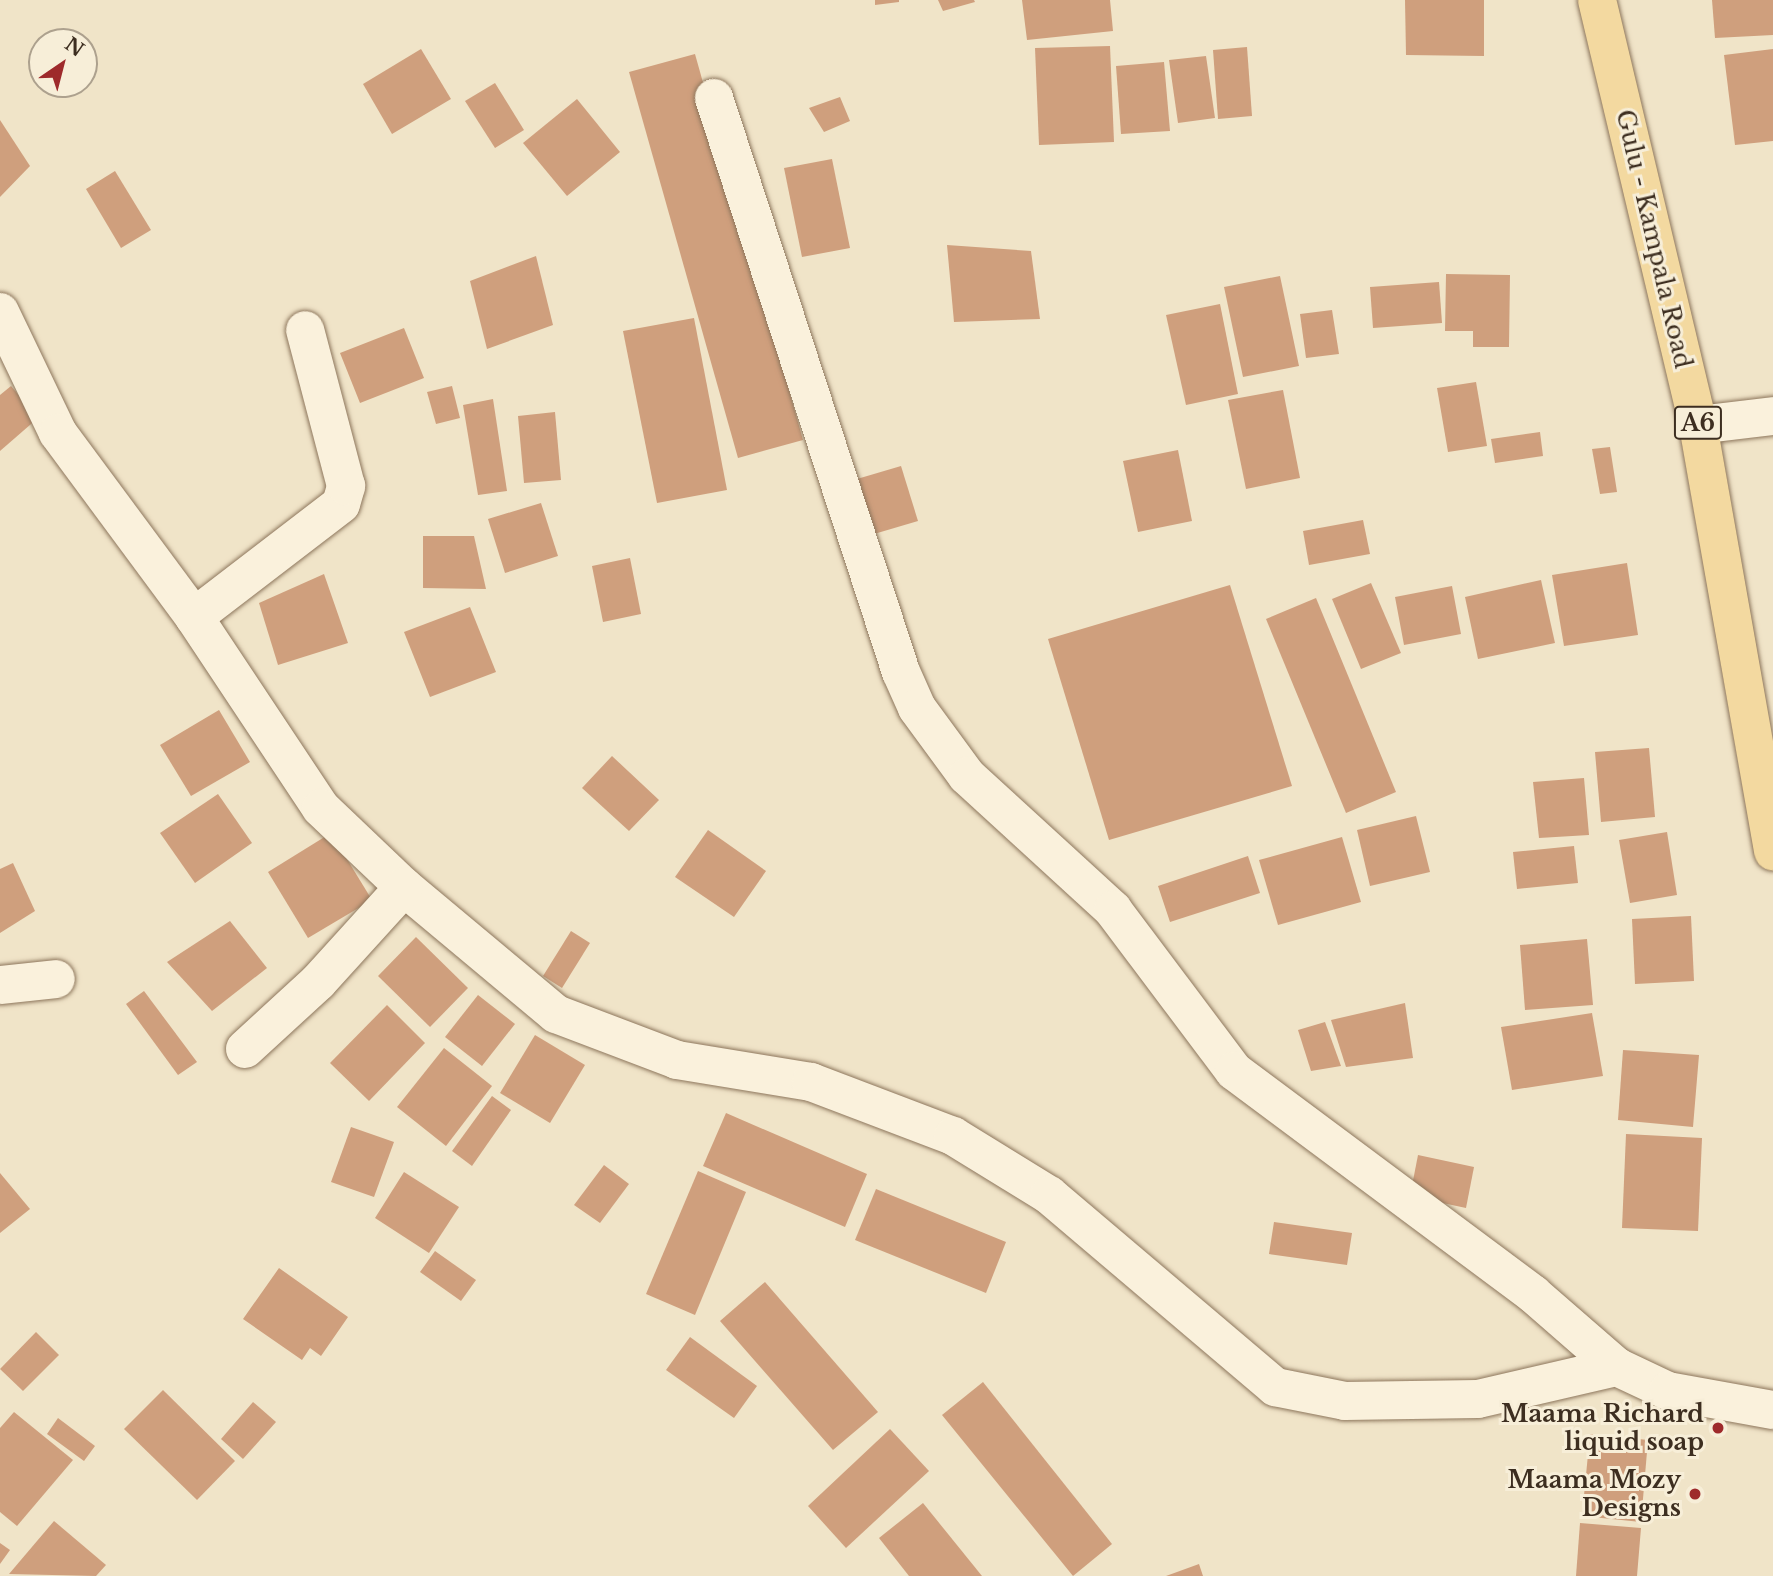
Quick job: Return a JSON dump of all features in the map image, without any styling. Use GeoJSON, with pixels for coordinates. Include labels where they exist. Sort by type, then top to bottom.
{"type":"FeatureCollection","features":[{"type":"Feature","properties":{"kind":"main road","name":"Gulu - Kampala Road"},"geometry":{"type":"LineString","coordinates":[[1597,0],[1698,425],[1773,851]]}},
{"type":"Feature","properties":{"kind":"street"},"geometry":{"type":"LineString","coordinates":[[715,98],[802,359],[816,423],[917,708],[967,776],[1113,910],[1234,1071],[1534,1294],[1617,1367],[1668,1391],[1773,1410]]}},
{"type":"Feature","properties":{"kind":"street"},"geometry":{"type":"LineString","coordinates":[[0,312],[58,433],[194,617],[321,808],[404,887],[556,1014],[677,1060],[811,1082],[953,1136],[1049,1195],[1275,1387],[1345,1401],[1478,1399],[1617,1367]]}},
{"type":"Feature","properties":{"kind":"street"},"geometry":{"type":"LineString","coordinates":[[194,617],[341,504],[346,486],[305,330]]}},
{"type":"Feature","properties":{"kind":"street"},"geometry":{"type":"LineString","coordinates":[[1698,425],[1773,416]]}},
{"type":"Feature","properties":{"kind":"street"},"geometry":{"type":"LineString","coordinates":[[245,1049],[318,982],[404,887]]}},
{"type":"Feature","properties":{"kind":"street"},"geometry":{"type":"LineString","coordinates":[[0,985],[56,979]]}},
{"type":"Feature","properties":{"kind":"building"},"geometry":{"type":"Polygon","coordinates":[[[875,0],[899,0],[899,2],[875,5],[875,0]]]}},
{"type":"Feature","properties":{"kind":"building"},"geometry":{"type":"Polygon","coordinates":[[[938,0],[974,0],[975,2],[943,11],[938,0]]]}},
{"type":"Feature","properties":{"kind":"building"},"geometry":{"type":"Polygon","coordinates":[[[1022,0],[1110,0],[1113,31],[1027,40],[1022,0]]]}},
{"type":"Feature","properties":{"kind":"building"},"geometry":{"type":"Polygon","coordinates":[[[1405,0],[1484,0],[1484,56],[1406,55],[1405,0]]]}},
{"type":"Feature","properties":{"kind":"building"},"geometry":{"type":"Polygon","coordinates":[[[1712,0],[1773,0],[1773,35],[1715,38],[1712,0]]]}},
{"type":"Feature","properties":{"kind":"building"},"geometry":{"type":"Polygon","coordinates":[[[1110,46],[1114,142],[1039,145],[1035,48],[1110,46]]]}},
{"type":"Feature","properties":{"kind":"building"},"geometry":{"type":"Polygon","coordinates":[[[1247,47],[1252,116],[1218,119],[1213,50],[1247,47]]]}},
{"type":"Feature","properties":{"kind":"building"},"geometry":{"type":"Polygon","coordinates":[[[421,49],[451,99],[392,134],[363,84],[421,49]]]}},
{"type":"Feature","properties":{"kind":"building"},"geometry":{"type":"Polygon","coordinates":[[[1773,49],[1773,141],[1735,145],[1724,55],[1773,49]]]}},
{"type":"Feature","properties":{"kind":"building"},"geometry":{"type":"Polygon","coordinates":[[[695,54],[803,440],[738,458],[629,72],[695,54]]]}},
{"type":"Feature","properties":{"kind":"building"},"geometry":{"type":"Polygon","coordinates":[[[1206,56],[1215,118],[1178,123],[1169,60],[1206,56]]]}},
{"type":"Feature","properties":{"kind":"building"},"geometry":{"type":"Polygon","coordinates":[[[1164,62],[1170,131],[1121,134],[1116,66],[1164,62]]]}},
{"type":"Feature","properties":{"kind":"building"},"geometry":{"type":"Polygon","coordinates":[[[495,83],[524,130],[495,148],[465,101],[495,83]]]}},
{"type":"Feature","properties":{"kind":"building"},"geometry":{"type":"Polygon","coordinates":[[[840,97],[850,121],[824,132],[809,108],[840,97]]]}},
{"type":"Feature","properties":{"kind":"building"},"geometry":{"type":"Polygon","coordinates":[[[577,99],[620,152],[567,196],[523,143],[577,99]]]}},
{"type":"Feature","properties":{"kind":"building"},"geometry":{"type":"Polygon","coordinates":[[[0,120],[30,166],[0,197],[0,120]]]}},
{"type":"Feature","properties":{"kind":"building"},"geometry":{"type":"Polygon","coordinates":[[[832,159],[850,248],[802,257],[784,168],[832,159]]]}},
{"type":"Feature","properties":{"kind":"building"},"geometry":{"type":"Polygon","coordinates":[[[115,171],[151,230],[121,248],[86,189],[115,171]]]}},
{"type":"Feature","properties":{"kind":"building"},"geometry":{"type":"Polygon","coordinates":[[[947,245],[1031,251],[1040,319],[954,322],[947,245]]]}},
{"type":"Feature","properties":{"kind":"building"},"geometry":{"type":"Polygon","coordinates":[[[536,256],[553,325],[487,349],[470,281],[536,256]]]}},
{"type":"Feature","properties":{"kind":"building"},"geometry":{"type":"Polygon","coordinates":[[[1446,274],[1510,275],[1509,347],[1473,347],[1473,331],[1445,331],[1446,274]]]}},
{"type":"Feature","properties":{"kind":"building"},"geometry":{"type":"Polygon","coordinates":[[[1280,276],[1299,366],[1243,377],[1224,287],[1280,276]]]}},
{"type":"Feature","properties":{"kind":"building"},"geometry":{"type":"Polygon","coordinates":[[[1439,282],[1442,323],[1373,328],[1370,287],[1439,282]]]}},
{"type":"Feature","properties":{"kind":"building"},"geometry":{"type":"Polygon","coordinates":[[[1220,304],[1238,394],[1186,405],[1166,315],[1220,304]]]}},
{"type":"Feature","properties":{"kind":"building"},"geometry":{"type":"Polygon","coordinates":[[[1332,310],[1339,354],[1306,358],[1300,314],[1332,310]]]}},
{"type":"Feature","properties":{"kind":"building"},"geometry":{"type":"Polygon","coordinates":[[[694,318],[727,490],[657,503],[623,331],[694,318]]]}},
{"type":"Feature","properties":{"kind":"building"},"geometry":{"type":"Polygon","coordinates":[[[404,328],[424,378],[360,403],[340,353],[404,328]]]}},
{"type":"Feature","properties":{"kind":"building"},"geometry":{"type":"Polygon","coordinates":[[[1476,382],[1487,446],[1448,452],[1437,388],[1476,382]]]}},
{"type":"Feature","properties":{"kind":"building"},"geometry":{"type":"Polygon","coordinates":[[[11,386],[38,418],[0,451],[0,395],[11,386]]]}},
{"type":"Feature","properties":{"kind":"building"},"geometry":{"type":"Polygon","coordinates":[[[452,386],[460,418],[436,424],[427,392],[452,386]]]}},
{"type":"Feature","properties":{"kind":"building"},"geometry":{"type":"Polygon","coordinates":[[[1283,390],[1300,478],[1246,489],[1228,400],[1283,390]]]}},
{"type":"Feature","properties":{"kind":"building"},"geometry":{"type":"Polygon","coordinates":[[[493,399],[507,491],[478,495],[463,405],[493,399]]]}},
{"type":"Feature","properties":{"kind":"building"},"geometry":{"type":"Polygon","coordinates":[[[555,412],[561,480],[524,483],[518,416],[555,412]]]}},
{"type":"Feature","properties":{"kind":"building"},"geometry":{"type":"Polygon","coordinates":[[[1540,432],[1543,456],[1495,463],[1491,439],[1540,432]]]}},
{"type":"Feature","properties":{"kind":"building"},"geometry":{"type":"Polygon","coordinates":[[[1610,447],[1617,492],[1600,494],[1592,449],[1610,447]]]}},
{"type":"Feature","properties":{"kind":"building"},"geometry":{"type":"Polygon","coordinates":[[[1178,450],[1192,521],[1138,532],[1123,461],[1178,450]]]}},
{"type":"Feature","properties":{"kind":"building"},"geometry":{"type":"Polygon","coordinates":[[[901,466],[918,521],[874,534],[857,479],[901,466]]]}},
{"type":"Feature","properties":{"kind":"building"},"geometry":{"type":"Polygon","coordinates":[[[541,503],[558,556],[505,573],[488,519],[541,503]]]}},
{"type":"Feature","properties":{"kind":"building"},"geometry":{"type":"Polygon","coordinates":[[[1363,520],[1370,554],[1309,565],[1303,531],[1363,520]]]}},
{"type":"Feature","properties":{"kind":"building"},"geometry":{"type":"Polygon","coordinates":[[[423,536],[474,536],[486,589],[423,588],[423,536]]]}},
{"type":"Feature","properties":{"kind":"building"},"geometry":{"type":"Polygon","coordinates":[[[630,558],[641,614],[603,622],[592,566],[630,558]]]}},
{"type":"Feature","properties":{"kind":"building"},"geometry":{"type":"Polygon","coordinates":[[[1627,563],[1638,635],[1564,646],[1552,575],[1627,563]]]}},
{"type":"Feature","properties":{"kind":"building"},"geometry":{"type":"Polygon","coordinates":[[[324,574],[348,643],[278,665],[259,603],[324,574]]]}},
{"type":"Feature","properties":{"kind":"building"},"geometry":{"type":"Polygon","coordinates":[[[1541,580],[1555,643],[1478,659],[1465,597],[1541,580]]]}},
{"type":"Feature","properties":{"kind":"building"},"geometry":{"type":"Polygon","coordinates":[[[1371,583],[1401,653],[1361,669],[1332,599],[1371,583]]]}},
{"type":"Feature","properties":{"kind":"building"},"geometry":{"type":"Polygon","coordinates":[[[1230,585],[1292,786],[1109,840],[1048,639],[1230,585]]]}},
{"type":"Feature","properties":{"kind":"building"},"geometry":{"type":"Polygon","coordinates":[[[1452,586],[1461,634],[1404,645],[1395,597],[1452,586]]]}},
{"type":"Feature","properties":{"kind":"building"},"geometry":{"type":"Polygon","coordinates":[[[1316,598],[1396,792],[1346,813],[1266,619],[1316,598]]]}},
{"type":"Feature","properties":{"kind":"building"},"geometry":{"type":"Polygon","coordinates":[[[470,607],[496,672],[430,697],[404,632],[470,607]]]}},
{"type":"Feature","properties":{"kind":"building"},"geometry":{"type":"Polygon","coordinates":[[[219,710],[250,762],[191,796],[160,745],[219,710]]]}},
{"type":"Feature","properties":{"kind":"building"},"geometry":{"type":"Polygon","coordinates":[[[1649,748],[1655,817],[1601,822],[1595,752],[1649,748]]]}},
{"type":"Feature","properties":{"kind":"building"},"geometry":{"type":"Polygon","coordinates":[[[612,756],[659,800],[629,831],[582,788],[612,756]]]}},
{"type":"Feature","properties":{"kind":"building"},"geometry":{"type":"Polygon","coordinates":[[[1584,778],[1589,835],[1539,838],[1533,782],[1584,778]]]}},
{"type":"Feature","properties":{"kind":"building"},"geometry":{"type":"Polygon","coordinates":[[[218,794],[252,843],[195,883],[160,833],[218,794]]]}},
{"type":"Feature","properties":{"kind":"building"},"geometry":{"type":"Polygon","coordinates":[[[1416,816],[1430,872],[1370,886],[1357,830],[1416,816]]]}},
{"type":"Feature","properties":{"kind":"building"},"geometry":{"type":"Polygon","coordinates":[[[708,830],[766,871],[734,917],[675,877],[708,830]]]}},
{"type":"Feature","properties":{"kind":"building"},"geometry":{"type":"Polygon","coordinates":[[[1667,832],[1677,895],[1630,903],[1619,840],[1667,832]]]}},
{"type":"Feature","properties":{"kind":"building"},"geometry":{"type":"Polygon","coordinates":[[[331,833],[372,900],[308,938],[268,872],[331,833]]]}},
{"type":"Feature","properties":{"kind":"building"},"geometry":{"type":"Polygon","coordinates":[[[1342,837],[1361,902],[1278,925],[1259,860],[1342,837]]]}},
{"type":"Feature","properties":{"kind":"building"},"geometry":{"type":"Polygon","coordinates":[[[1574,846],[1578,883],[1517,889],[1513,852],[1574,846]]]}},
{"type":"Feature","properties":{"kind":"building"},"geometry":{"type":"Polygon","coordinates":[[[1248,856],[1260,893],[1170,922],[1158,886],[1248,856]]]}},
{"type":"Feature","properties":{"kind":"building"},"geometry":{"type":"Polygon","coordinates":[[[13,863],[35,911],[0,933],[0,869],[13,863]]]}},
{"type":"Feature","properties":{"kind":"building"},"geometry":{"type":"Polygon","coordinates":[[[1691,916],[1694,981],[1635,984],[1632,919],[1691,916]]]}},
{"type":"Feature","properties":{"kind":"building"},"geometry":{"type":"Polygon","coordinates":[[[230,921],[267,968],[212,1011],[167,962],[230,921]]]}},
{"type":"Feature","properties":{"kind":"building"},"geometry":{"type":"Polygon","coordinates":[[[571,931],[590,943],[562,988],[543,976],[571,931]]]}},
{"type":"Feature","properties":{"kind":"building"},"geometry":{"type":"Polygon","coordinates":[[[416,937],[468,988],[430,1027],[378,976],[416,937]]]}},
{"type":"Feature","properties":{"kind":"building"},"geometry":{"type":"Polygon","coordinates":[[[1587,939],[1593,1005],[1525,1010],[1520,945],[1587,939]]]}},
{"type":"Feature","properties":{"kind":"building"},"geometry":{"type":"Polygon","coordinates":[[[144,991],[197,1062],[178,1075],[126,1004],[144,991]]]}},
{"type":"Feature","properties":{"kind":"building"},"geometry":{"type":"Polygon","coordinates":[[[478,995],[515,1024],[482,1066],[445,1037],[478,995]]]}},
{"type":"Feature","properties":{"kind":"building"},"geometry":{"type":"Polygon","coordinates":[[[1405,1003],[1413,1058],[1346,1067],[1331,1020],[1405,1003]]]}},
{"type":"Feature","properties":{"kind":"building"},"geometry":{"type":"Polygon","coordinates":[[[387,1005],[425,1043],[369,1101],[330,1063],[387,1005]]]}},
{"type":"Feature","properties":{"kind":"building"},"geometry":{"type":"Polygon","coordinates":[[[1592,1013],[1603,1076],[1512,1090],[1501,1027],[1592,1013]]]}},
{"type":"Feature","properties":{"kind":"building"},"geometry":{"type":"Polygon","coordinates":[[[1325,1022],[1341,1066],[1311,1071],[1298,1030],[1325,1022]]]}},
{"type":"Feature","properties":{"kind":"building"},"geometry":{"type":"Polygon","coordinates":[[[535,1035],[585,1065],[550,1123],[500,1093],[535,1035]]]}},
{"type":"Feature","properties":{"kind":"building"},"geometry":{"type":"Polygon","coordinates":[[[444,1048],[492,1086],[446,1146],[397,1107],[444,1048]]]}},
{"type":"Feature","properties":{"kind":"building"},"geometry":{"type":"Polygon","coordinates":[[[1623,1050],[1699,1055],[1693,1127],[1618,1120],[1623,1050]]]}},
{"type":"Feature","properties":{"kind":"building"},"geometry":{"type":"Polygon","coordinates":[[[492,1096],[511,1110],[472,1166],[452,1151],[492,1096]]]}},
{"type":"Feature","properties":{"kind":"building"},"geometry":{"type":"Polygon","coordinates":[[[726,1113],[867,1174],[845,1227],[703,1166],[726,1113]]]}},
{"type":"Feature","properties":{"kind":"building"},"geometry":{"type":"Polygon","coordinates":[[[351,1127],[394,1142],[374,1197],[331,1182],[351,1127]]]}},
{"type":"Feature","properties":{"kind":"building"},"geometry":{"type":"Polygon","coordinates":[[[1626,1134],[1702,1138],[1698,1231],[1622,1228],[1626,1134]]]}},
{"type":"Feature","properties":{"kind":"building"},"geometry":{"type":"Polygon","coordinates":[[[1418,1155],[1474,1167],[1466,1208],[1410,1196],[1418,1155]]]}},
{"type":"Feature","properties":{"kind":"building"},"geometry":{"type":"Polygon","coordinates":[[[604,1165],[629,1184],[600,1223],[574,1205],[604,1165]]]}},
{"type":"Feature","properties":{"kind":"building"},"geometry":{"type":"Polygon","coordinates":[[[698,1171],[746,1192],[695,1315],[646,1294],[698,1171]]]}},
{"type":"Feature","properties":{"kind":"building"},"geometry":{"type":"Polygon","coordinates":[[[404,1172],[459,1207],[429,1253],[375,1218],[404,1172]]]}},
{"type":"Feature","properties":{"kind":"building"},"geometry":{"type":"Polygon","coordinates":[[[0,1173],[30,1209],[0,1233],[0,1173]]]}},
{"type":"Feature","properties":{"kind":"building"},"geometry":{"type":"Polygon","coordinates":[[[876,1189],[1006,1242],[986,1293],[855,1240],[876,1189]]]}},
{"type":"Feature","properties":{"kind":"building"},"geometry":{"type":"Polygon","coordinates":[[[1274,1222],[1352,1233],[1347,1265],[1269,1254],[1274,1222]]]}},
{"type":"Feature","properties":{"kind":"building"},"geometry":{"type":"Polygon","coordinates":[[[435,1251],[476,1280],[461,1301],[420,1272],[435,1251]]]}},
{"type":"Feature","properties":{"kind":"building"},"geometry":{"type":"Polygon","coordinates":[[[279,1268],[348,1317],[321,1356],[310,1348],[302,1360],[243,1319],[279,1268]]]}},
{"type":"Feature","properties":{"kind":"building"},"geometry":{"type":"Polygon","coordinates":[[[765,1282],[878,1412],[833,1450],[720,1321],[765,1282]]]}},
{"type":"Feature","properties":{"kind":"building"},"geometry":{"type":"Polygon","coordinates":[[[36,1332],[59,1355],[23,1391],[0,1369],[36,1332]]]}},
{"type":"Feature","properties":{"kind":"building"},"geometry":{"type":"Polygon","coordinates":[[[690,1337],[757,1386],[734,1418],[666,1370],[690,1337]]]}},
{"type":"Feature","properties":{"kind":"building"},"geometry":{"type":"Polygon","coordinates":[[[983,1382],[1112,1544],[1073,1576],[942,1415],[983,1382]]]}},
{"type":"Feature","properties":{"kind":"building"},"geometry":{"type":"Polygon","coordinates":[[[163,1390],[235,1461],[197,1500],[124,1429],[163,1390]]]}},
{"type":"Feature","properties":{"kind":"building"},"geometry":{"type":"Polygon","coordinates":[[[253,1402],[276,1422],[243,1459],[221,1439],[253,1402]]]}},
{"type":"Feature","properties":{"kind":"building"},"geometry":{"type":"Polygon","coordinates":[[[14,1412],[73,1460],[17,1526],[0,1512],[0,1428],[14,1412]]]}},
{"type":"Feature","properties":{"kind":"building"},"geometry":{"type":"Polygon","coordinates":[[[58,1418],[95,1446],[84,1461],[47,1434],[58,1418]]]}},
{"type":"Feature","properties":{"kind":"building"},"geometry":{"type":"Polygon","coordinates":[[[890,1429],[929,1471],[846,1548],[808,1506],[890,1429]]]}},
{"type":"Feature","properties":{"kind":"building"},"geometry":{"type":"Polygon","coordinates":[[[1590,1434],[1648,1440],[1641,1522],[1582,1516],[1590,1434]]]}},
{"type":"Feature","properties":{"kind":"building"},"geometry":{"type":"Polygon","coordinates":[[[923,1503],[982,1576],[909,1576],[879,1538],[923,1503]]]}},
{"type":"Feature","properties":{"kind":"building"},"geometry":{"type":"Polygon","coordinates":[[[54,1521],[106,1565],[96,1576],[9,1574],[54,1521]]]}},
{"type":"Feature","properties":{"kind":"building"},"geometry":{"type":"Polygon","coordinates":[[[1580,1523],[1641,1528],[1637,1576],[1576,1576],[1580,1523]]]}},
{"type":"Feature","properties":{"kind":"building"},"geometry":{"type":"Polygon","coordinates":[[[0,1543],[10,1550],[0,1564],[0,1543]]]}},
{"type":"Feature","properties":{"kind":"building"},"geometry":{"type":"Polygon","coordinates":[[[1199,1564],[1203,1576],[1166,1576],[1199,1564]]]}},
{"type":"Feature","properties":{"kind":"place","name":"Maama Richard liquid soap"},"geometry":{"type":"Point","coordinates":[1718,1428]}},
{"type":"Feature","properties":{"kind":"place","name":"Maama Mozy Designs"},"geometry":{"type":"Point","coordinates":[1695,1494]}}]}
